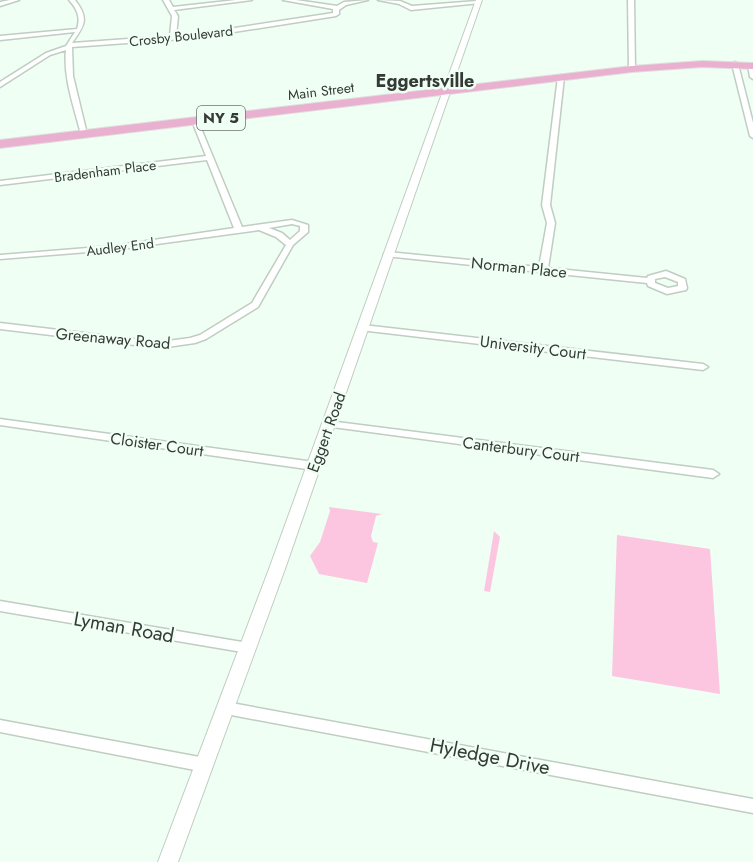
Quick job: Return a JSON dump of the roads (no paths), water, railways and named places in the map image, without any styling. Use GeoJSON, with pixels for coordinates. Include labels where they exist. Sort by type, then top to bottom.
{"type":"FeatureCollection","features":[{"type":"Feature","properties":{"kind":"main road","name":"Main Street"},"geometry":{"type":"LineString","coordinates":[[0,144],[632,69],[702,64],[752,66]]}},
{"type":"Feature","properties":{"kind":"street"},"geometry":{"type":"LineString","coordinates":[[0,4],[16,0]]}},
{"type":"Feature","properties":{"kind":"street"},"geometry":{"type":"LineString","coordinates":[[72,0],[81,13],[83,25],[68,46],[70,71],[84,134]]}},
{"type":"Feature","properties":{"kind":"street"},"geometry":{"type":"LineString","coordinates":[[166,0],[172,9],[176,23],[173,38]]}},
{"type":"Feature","properties":{"kind":"street"},"geometry":{"type":"LineString","coordinates":[[172,9],[249,0]]}},
{"type":"Feature","properties":{"kind":"street"},"geometry":{"type":"LineString","coordinates":[[286,0],[337,8]]}},
{"type":"Feature","properties":{"kind":"street","name":"Crosby Boulevard"},"geometry":{"type":"LineString","coordinates":[[0,86],[48,54],[68,46],[173,38],[336,14],[337,8],[362,0]]}},
{"type":"Feature","properties":{"kind":"street"},"geometry":{"type":"LineString","coordinates":[[381,0],[389,0],[411,8],[478,2]]}},
{"type":"Feature","properties":{"kind":"street"},"geometry":{"type":"LineString","coordinates":[[631,0],[632,69]]}},
{"type":"Feature","properties":{"kind":"street","name":"Eggert Road"},"geometry":{"type":"LineString","coordinates":[[168,862],[314,466],[478,2]]}},
{"type":"Feature","properties":{"kind":"street"},"geometry":{"type":"LineString","coordinates":[[0,38],[80,30]]}},
{"type":"Feature","properties":{"kind":"street"},"geometry":{"type":"LineString","coordinates":[[735,64],[753,136]]}},
{"type":"Feature","properties":{"kind":"street"},"geometry":{"type":"LineString","coordinates":[[752,66],[753,77]]}},
{"type":"Feature","properties":{"kind":"street"},"geometry":{"type":"LineString","coordinates":[[543,270],[551,223],[546,205],[561,77]]}},
{"type":"Feature","properties":{"kind":"street"},"geometry":{"type":"LineString","coordinates":[[744,96],[753,97]]}},
{"type":"Feature","properties":{"kind":"street"},"geometry":{"type":"LineString","coordinates":[[195,121],[239,230]]}},
{"type":"Feature","properties":{"kind":"street","name":"Bradenham Place"},"geometry":{"type":"LineString","coordinates":[[0,183],[209,158]]}},
{"type":"Feature","properties":{"kind":"street","name":"Greenaway Road"},"geometry":{"type":"LineString","coordinates":[[0,326],[160,345],[192,341],[202,337],[255,305],[290,244],[304,232],[304,225],[292,222],[239,230]]}},
{"type":"Feature","properties":{"kind":"street"},"geometry":{"type":"LineString","coordinates":[[260,227],[279,235],[290,244]]}},
{"type":"Feature","properties":{"kind":"street","name":"Audley End"},"geometry":{"type":"LineString","coordinates":[[0,257],[113,248],[239,230]]}},
{"type":"Feature","properties":{"kind":"street","name":"Norman Place"},"geometry":{"type":"LineString","coordinates":[[388,254],[650,281]]}},
{"type":"Feature","properties":{"kind":"street","name":"University Court"},"geometry":{"type":"LineString","coordinates":[[363,328],[702,367]]}},
{"type":"Feature","properties":{"kind":"street","name":"Cloister Court"},"geometry":{"type":"LineString","coordinates":[[0,422],[314,466]]}},
{"type":"Feature","properties":{"kind":"street","name":"Canterbury Court"},"geometry":{"type":"LineString","coordinates":[[329,424],[713,474]]}},
{"type":"Feature","properties":{"kind":"street","name":"Lyman Road"},"geometry":{"type":"LineString","coordinates":[[0,606],[248,648]]}},
{"type":"Feature","properties":{"kind":"street","name":"Hyledge Drive"},"geometry":{"type":"LineString","coordinates":[[226,708],[753,806]]}},
{"type":"Feature","properties":{"kind":"street"},"geometry":{"type":"LineString","coordinates":[[0,726],[205,765]]}},
{"type":"Feature","properties":{"kind":"district","name":"Eggertsville"},"geometry":{"type":"Point","coordinates":[425,81]}}]}
